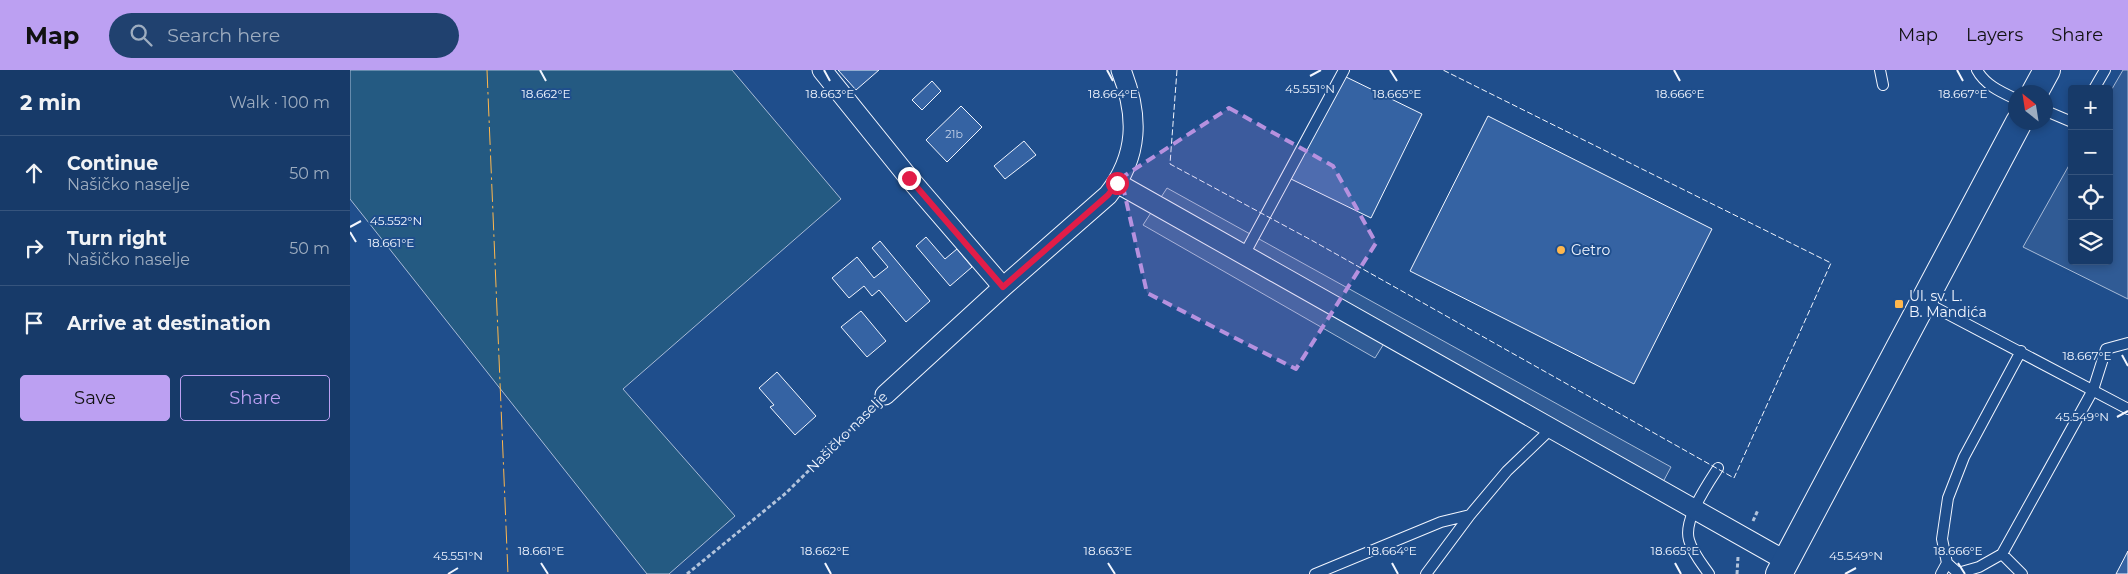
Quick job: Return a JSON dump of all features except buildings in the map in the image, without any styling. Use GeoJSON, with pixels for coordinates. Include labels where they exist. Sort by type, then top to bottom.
{"type":"FeatureCollection","features":[{"type":"Feature","properties":{"kind":"main road"},"geometry":{"type":"LineString","coordinates":[[2039,85],[2047,70]]}},
{"type":"Feature","properties":{"kind":"main road"},"geometry":{"type":"LineString","coordinates":[[1783,567],[2015,130]]}},
{"type":"Feature","properties":{"kind":"street"},"geometry":{"type":"LineString","coordinates":[[822,70],[909,178],[1003,287]]}},
{"type":"Feature","properties":{"kind":"street","name":"Našičko naselje"},"geometry":{"type":"LineString","coordinates":[[884,395],[1108,195],[1117,183],[1129,156],[1134,127],[1133,109],[1121,70]]}},
{"type":"Feature","properties":{"kind":"street"},"geometry":{"type":"LineString","coordinates":[[1117,183],[1695,509],[1783,567]]}},
{"type":"Feature","properties":{"kind":"lane"},"geometry":{"type":"LineString","coordinates":[[1244,255],[1344,70]]}},
{"type":"Feature","properties":{"kind":"lane"},"geometry":{"type":"LineString","coordinates":[[1880,70],[1883,85]]}},
{"type":"Feature","properties":{"kind":"lane"},"geometry":{"type":"LineString","coordinates":[[1977,70],[1987,82],[2008,95]]}},
{"type":"Feature","properties":{"kind":"lane"},"geometry":{"type":"LineString","coordinates":[[2096,85],[2105,70]]}},
{"type":"Feature","properties":{"kind":"lane"},"geometry":{"type":"LineString","coordinates":[[2053,114],[2068,120]]}},
{"type":"Feature","properties":{"kind":"lane"},"geometry":{"type":"LineString","coordinates":[[1924,302],[2128,409]]}},
{"type":"Feature","properties":{"kind":"lane"},"geometry":{"type":"LineString","coordinates":[[2020,351],[1964,456],[1948,498],[1942,539],[1947,563],[1958,573],[1979,567],[2002,554],[2094,390],[2106,349],[2128,343]]}},
{"type":"Feature","properties":{"kind":"lane"},"geometry":{"type":"LineString","coordinates":[[1426,574],[1470,515],[1507,470],[1552,428]]}},
{"type":"Feature","properties":{"kind":"lane"},"geometry":{"type":"LineString","coordinates":[[1709,574],[1689,542],[1689,524],[1695,509],[1718,468]]}},
{"type":"Feature","properties":{"kind":"lane"},"geometry":{"type":"LineString","coordinates":[[1315,574],[1441,522],[1470,515]]}},
{"type":"Feature","properties":{"kind":"lane"},"geometry":{"type":"LineString","coordinates":[[2002,554],[2022,574]]}},
{"type":"Feature","properties":{"kind":"lane"},"geometry":{"type":"LineString","coordinates":[[1941,574],[1947,563]]}},
{"type":"Feature","properties":{"kind":"path","name":"Našičko naselje"},"geometry":{"type":"LineString","coordinates":[[687,574],[786,493],[884,395]]}},
{"type":"Feature","properties":{"kind":"highlighted area"},"geometry":{"type":"Polygon","coordinates":[[[1229,108],[1333,166],[1376,243],[1296,369],[1147,293],[1121,178],[1229,108]]]}},
{"type":"Feature","properties":{"kind":"shaded area"},"geometry":{"type":"Polygon","coordinates":[[[350,70],[732,70],[841,199],[623,389],[735,516],[669,574],[647,574],[350,199],[350,70]]]}},
{"type":"Feature","properties":{"kind":"shaded area"},"geometry":{"type":"Polygon","coordinates":[[[2123,70],[2128,70],[2128,299],[2023,247],[2068,167],[2068,265],[2113,265],[2113,87],[2123,70]]]}},
{"type":"Feature","properties":{"kind":"shaded area"},"geometry":{"type":"Polygon","coordinates":[[[1167,188],[1671,467],[1663,482],[1393,329],[1375,358],[1143,225],[1167,188]]]}},
{"type":"Feature","properties":{"kind":"fence"},"geometry":{"type":"LineString","coordinates":[[1177,70],[1170,164],[1313,241],[1734,478],[1831,263],[1443,70]]}},
{"type":"Feature","properties":{"kind":"power"},"geometry":{"type":"LineString","coordinates":[[487,70],[508,574]]}},
{"type":"Feature","properties":{"kind":"place","name":"Getro"},"geometry":{"type":"Point","coordinates":[1561,250]}},
{"type":"Feature","properties":{"kind":"place","name":"Ul. sv. L. B. Mandića"},"geometry":{"type":"Point","coordinates":[1899,304]}},
{"type":"Feature","properties":{"kind":"route"},"geometry":{"type":"LineString","coordinates":[[909,178],[1003,287],[1108,195],[1117,183]]}}]}
